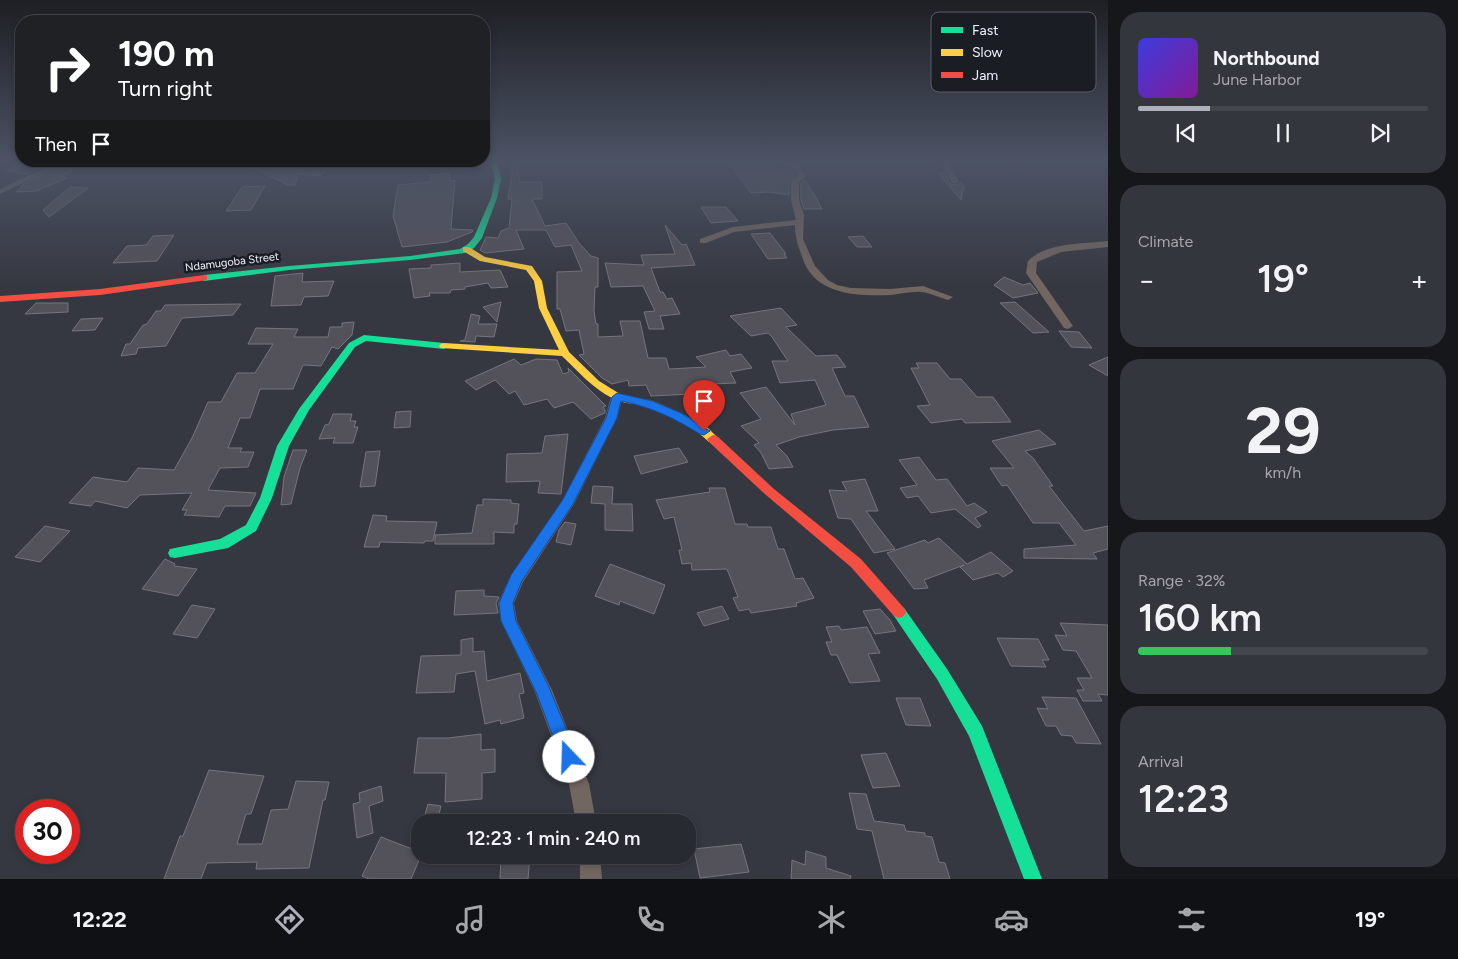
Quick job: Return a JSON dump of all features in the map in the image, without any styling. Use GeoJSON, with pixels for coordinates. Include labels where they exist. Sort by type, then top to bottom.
{"type":"FeatureCollection","features":[{"type":"Feature","properties":{"kind":"street"},"geometry":{"type":"LineString","coordinates":[[492,202],[476,243],[466,249],[483,259],[524,266],[534,273],[542,297],[543,308],[565,353],[595,383],[617,397],[649,403],[677,415],[704,431],[770,492],[856,563],[898,612],[942,674],[976,732],[1033,879]]}},
{"type":"Feature","properties":{"kind":"street"},"geometry":{"type":"LineString","coordinates":[[796,202],[800,215],[799,238],[811,267],[825,282],[834,287],[851,291],[890,292],[923,289],[948,297]]}},
{"type":"Feature","properties":{"kind":"street"},"geometry":{"type":"LineString","coordinates":[[703,242],[733,230],[799,222]]}},
{"type":"Feature","properties":{"kind":"street"},"geometry":{"type":"LineString","coordinates":[[1068,326],[1031,272],[1033,261],[1042,255],[1066,247],[1108,244]]}},
{"type":"Feature","properties":{"kind":"street","name":"Ndamugoba Street"},"geometry":{"type":"LineString","coordinates":[[0,299],[28,298],[165,284],[310,265],[439,255],[466,249]]}},
{"type":"Feature","properties":{"kind":"street"},"geometry":{"type":"LineString","coordinates":[[175,553],[222,544],[250,528],[266,498],[283,446],[304,408],[352,345],[358,340],[377,339],[465,348],[565,353]]}},
{"type":"Feature","properties":{"kind":"street"},"geometry":{"type":"LineString","coordinates":[[585,814],[579,784],[543,690],[508,621],[506,603],[516,579],[566,504],[611,418],[617,397]]}},
{"type":"Feature","properties":{"kind":"street"},"geometry":{"type":"LineString","coordinates":[[590,864],[591,879]]}},
{"type":"Feature","properties":{"kind":"building"},"geometry":{"type":"Polygon","coordinates":[[[52,202],[69,202],[49,217],[43,210],[52,202]]]}},
{"type":"Feature","properties":{"kind":"building"},"geometry":{"type":"Polygon","coordinates":[[[232,202],[256,202],[251,210],[226,211],[232,202]]]}},
{"type":"Feature","properties":{"kind":"building"},"geometry":{"type":"Polygon","coordinates":[[[395,202],[453,202],[451,229],[473,230],[447,242],[402,247],[393,216],[395,202]]]}},
{"type":"Feature","properties":{"kind":"building"},"geometry":{"type":"Polygon","coordinates":[[[512,202],[533,202],[545,226],[566,223],[579,243],[591,256],[598,258],[598,287],[595,287],[594,311],[596,324],[598,324],[598,337],[623,336],[620,321],[640,321],[648,358],[666,358],[669,369],[706,367],[696,357],[726,350],[730,356],[741,354],[752,368],[730,372],[736,383],[711,384],[714,393],[651,396],[646,385],[629,386],[628,380],[612,384],[602,378],[579,355],[584,354],[579,330],[566,331],[560,309],[557,309],[557,272],[582,271],[571,245],[555,247],[546,230],[516,230],[524,249],[485,253],[480,250],[486,237],[498,238],[501,231],[509,228],[512,202]]]}},
{"type":"Feature","properties":{"kind":"building"},"geometry":{"type":"Polygon","coordinates":[[[802,202],[818,202],[822,209],[804,209],[802,202]]]}},
{"type":"Feature","properties":{"kind":"building"},"geometry":{"type":"Polygon","coordinates":[[[701,207],[726,207],[738,221],[711,223],[701,207]]]}},
{"type":"Feature","properties":{"kind":"building"},"geometry":{"type":"Polygon","coordinates":[[[665,225],[682,245],[686,244],[695,265],[651,268],[660,292],[663,292],[667,299],[672,298],[680,314],[660,316],[664,329],[649,329],[644,312],[655,311],[643,286],[611,287],[605,263],[644,265],[641,255],[675,254],[665,225]]]}},
{"type":"Feature","properties":{"kind":"building"},"geometry":{"type":"Polygon","coordinates":[[[770,233],[787,258],[768,259],[751,234],[770,233]]]}},
{"type":"Feature","properties":{"kind":"building"},"geometry":{"type":"Polygon","coordinates":[[[174,235],[157,261],[113,263],[127,246],[146,245],[153,236],[174,235]]]}},
{"type":"Feature","properties":{"kind":"building"},"geometry":{"type":"Polygon","coordinates":[[[863,236],[872,247],[857,247],[848,237],[863,236]]]}},
{"type":"Feature","properties":{"kind":"building"},"geometry":{"type":"Polygon","coordinates":[[[460,263],[460,272],[500,270],[508,287],[491,288],[488,283],[465,287],[465,289],[451,290],[450,293],[429,293],[430,296],[414,298],[409,269],[431,268],[431,265],[460,263]]]}},
{"type":"Feature","properties":{"kind":"building"},"geometry":{"type":"Polygon","coordinates":[[[303,273],[302,282],[334,281],[328,296],[304,297],[301,305],[271,306],[275,276],[303,273]]]}},
{"type":"Feature","properties":{"kind":"building"},"geometry":{"type":"Polygon","coordinates":[[[1004,277],[1023,285],[1030,283],[1038,293],[1013,298],[994,285],[1004,277]]]}},
{"type":"Feature","properties":{"kind":"building"},"geometry":{"type":"Polygon","coordinates":[[[501,302],[497,322],[483,307],[501,302]]]}},
{"type":"Feature","properties":{"kind":"building"},"geometry":{"type":"Polygon","coordinates":[[[1015,302],[1049,332],[1033,333],[1000,303],[1015,302]]]}},
{"type":"Feature","properties":{"kind":"building"},"geometry":{"type":"Polygon","coordinates":[[[36,303],[68,303],[68,312],[25,314],[36,303]]]}},
{"type":"Feature","properties":{"kind":"building"},"geometry":{"type":"Polygon","coordinates":[[[241,304],[233,315],[182,318],[166,346],[138,348],[136,354],[121,356],[126,344],[130,344],[143,325],[147,324],[156,311],[161,311],[165,305],[241,304]]]}},
{"type":"Feature","properties":{"kind":"building"},"geometry":{"type":"Polygon","coordinates":[[[781,308],[797,325],[786,327],[816,356],[837,355],[846,367],[832,368],[845,396],[854,396],[869,427],[833,430],[799,437],[776,445],[787,456],[793,467],[769,469],[761,453],[754,445],[759,443],[741,426],[761,419],[740,393],[766,387],[795,425],[791,414],[826,405],[815,380],[780,383],[772,361],[788,361],[772,337],[768,333],[751,336],[730,316],[781,308]]]}},
{"type":"Feature","properties":{"kind":"building"},"geometry":{"type":"Polygon","coordinates":[[[471,314],[480,316],[478,324],[497,324],[494,337],[476,336],[475,342],[460,341],[465,340],[471,314]]]}},
{"type":"Feature","properties":{"kind":"building"},"geometry":{"type":"Polygon","coordinates":[[[103,318],[95,330],[72,331],[81,319],[103,318]]]}},
{"type":"Feature","properties":{"kind":"building"},"geometry":{"type":"Polygon","coordinates":[[[354,322],[352,335],[338,349],[332,347],[321,366],[303,365],[293,389],[260,389],[250,418],[240,418],[228,448],[242,448],[240,452],[254,452],[248,467],[220,468],[208,490],[256,493],[250,506],[225,506],[219,517],[184,515],[187,510],[182,510],[192,493],[140,495],[127,508],[95,501],[91,506],[69,503],[93,477],[127,482],[138,468],[174,470],[192,438],[208,402],[221,402],[237,373],[255,373],[273,344],[248,344],[256,328],[298,329],[294,337],[328,337],[330,327],[342,327],[342,323],[354,322]]]}},
{"type":"Feature","properties":{"kind":"building"},"geometry":{"type":"Polygon","coordinates":[[[1059,331],[1079,332],[1092,348],[1071,347],[1059,331]]]}},
{"type":"Feature","properties":{"kind":"building"},"geometry":{"type":"Polygon","coordinates":[[[1108,357],[1108,376],[1089,365],[1108,357]]]}},
{"type":"Feature","properties":{"kind":"building"},"geometry":{"type":"Polygon","coordinates":[[[514,359],[521,365],[536,359],[557,360],[563,374],[569,372],[568,368],[606,406],[603,407],[605,413],[591,419],[573,402],[554,408],[547,399],[524,405],[515,391],[509,394],[495,380],[476,390],[465,381],[514,359]]]}},
{"type":"Feature","properties":{"kind":"building"},"geometry":{"type":"Polygon","coordinates":[[[916,363],[937,363],[950,379],[961,379],[977,397],[993,397],[1011,422],[965,423],[962,419],[931,423],[917,406],[930,405],[911,368],[919,368],[916,363]]]}},
{"type":"Feature","properties":{"kind":"building"},"geometry":{"type":"Polygon","coordinates":[[[411,411],[410,427],[394,428],[396,412],[411,411]]]}},
{"type":"Feature","properties":{"kind":"building"},"geometry":{"type":"Polygon","coordinates":[[[333,414],[352,414],[350,421],[356,421],[354,427],[358,427],[353,443],[333,443],[335,438],[319,439],[325,425],[329,424],[333,414]]]}},
{"type":"Feature","properties":{"kind":"building"},"geometry":{"type":"Polygon","coordinates":[[[1039,430],[1056,444],[1025,451],[1033,458],[1053,486],[1049,486],[1084,531],[1108,526],[1108,549],[1093,553],[1097,559],[1024,558],[1024,549],[1076,545],[1059,523],[1033,523],[1007,485],[1002,486],[990,468],[1014,468],[992,441],[1039,430]]]}},
{"type":"Feature","properties":{"kind":"building"},"geometry":{"type":"Polygon","coordinates":[[[568,434],[561,494],[538,493],[540,481],[506,482],[507,454],[542,453],[545,436],[568,434]]]}},
{"type":"Feature","properties":{"kind":"building"},"geometry":{"type":"Polygon","coordinates":[[[679,448],[688,462],[641,474],[634,456],[679,448]]]}},
{"type":"Feature","properties":{"kind":"building"},"geometry":{"type":"Polygon","coordinates":[[[293,450],[307,450],[300,468],[291,504],[281,505],[284,477],[293,450]]]}},
{"type":"Feature","properties":{"kind":"building"},"geometry":{"type":"Polygon","coordinates":[[[380,451],[375,486],[360,487],[366,452],[380,451]]]}},
{"type":"Feature","properties":{"kind":"building"},"geometry":{"type":"Polygon","coordinates":[[[919,457],[936,480],[947,479],[967,506],[974,503],[987,512],[975,518],[981,526],[978,528],[955,509],[931,513],[918,496],[907,498],[900,488],[917,485],[899,460],[919,457]]]}},
{"type":"Feature","properties":{"kind":"building"},"geometry":{"type":"Polygon","coordinates":[[[865,479],[878,511],[866,511],[895,549],[874,553],[851,519],[838,518],[829,490],[847,491],[842,482],[865,479]]]}},
{"type":"Feature","properties":{"kind":"building"},"geometry":{"type":"Polygon","coordinates":[[[593,486],[613,487],[612,504],[632,504],[633,531],[605,530],[605,504],[591,503],[593,486]]]}},
{"type":"Feature","properties":{"kind":"building"},"geometry":{"type":"Polygon","coordinates":[[[709,488],[725,488],[735,524],[747,524],[748,527],[771,527],[778,549],[784,549],[795,579],[803,578],[814,598],[796,603],[797,606],[751,613],[749,609],[739,611],[733,598],[738,597],[727,569],[692,570],[691,563],[682,564],[679,550],[682,550],[674,517],[664,519],[656,500],[710,492],[709,488]]]}},
{"type":"Feature","properties":{"kind":"building"},"geometry":{"type":"Polygon","coordinates":[[[483,499],[511,500],[511,503],[519,504],[517,524],[514,524],[514,533],[494,532],[494,544],[435,544],[435,535],[472,533],[477,505],[483,505],[483,499]]]}},
{"type":"Feature","properties":{"kind":"building"},"geometry":{"type":"Polygon","coordinates":[[[373,515],[387,516],[386,521],[437,522],[433,541],[425,541],[424,543],[380,542],[379,547],[364,547],[373,515]]]}},
{"type":"Feature","properties":{"kind":"building"},"geometry":{"type":"Polygon","coordinates":[[[565,522],[576,524],[571,545],[556,542],[559,530],[565,522]]]}},
{"type":"Feature","properties":{"kind":"building"},"geometry":{"type":"Polygon","coordinates":[[[45,526],[70,531],[40,562],[15,557],[45,526]]]}},
{"type":"Feature","properties":{"kind":"building"},"geometry":{"type":"Polygon","coordinates":[[[939,538],[967,564],[991,552],[1013,571],[1003,577],[998,573],[973,580],[960,567],[964,565],[924,580],[928,588],[914,589],[887,553],[925,540],[928,543],[939,538]]]}},
{"type":"Feature","properties":{"kind":"building"},"geometry":{"type":"Polygon","coordinates":[[[165,559],[175,564],[174,566],[197,569],[178,596],[142,589],[165,559]]]}},
{"type":"Feature","properties":{"kind":"building"},"geometry":{"type":"Polygon","coordinates":[[[610,564],[665,585],[654,614],[620,601],[619,605],[595,596],[610,564]]]}},
{"type":"Feature","properties":{"kind":"building"},"geometry":{"type":"Polygon","coordinates":[[[484,590],[484,596],[499,597],[496,603],[498,613],[454,615],[456,591],[484,590]]]}},
{"type":"Feature","properties":{"kind":"building"},"geometry":{"type":"Polygon","coordinates":[[[192,605],[215,609],[197,638],[173,634],[192,605]]]}},
{"type":"Feature","properties":{"kind":"building"},"geometry":{"type":"Polygon","coordinates":[[[722,606],[729,619],[704,626],[697,613],[722,606]]]}},
{"type":"Feature","properties":{"kind":"building"},"geometry":{"type":"Polygon","coordinates":[[[880,609],[890,620],[896,631],[875,634],[863,611],[880,609]]]}},
{"type":"Feature","properties":{"kind":"building"},"geometry":{"type":"Polygon","coordinates":[[[1060,623],[1108,625],[1108,695],[1098,694],[1102,701],[1083,701],[1077,690],[1084,690],[1077,678],[1092,678],[1076,651],[1063,650],[1055,635],[1067,636],[1060,623]]]}},
{"type":"Feature","properties":{"kind":"building"},"geometry":{"type":"Polygon","coordinates":[[[839,626],[841,630],[867,627],[880,653],[868,654],[880,681],[850,683],[837,655],[831,655],[826,642],[832,642],[826,627],[839,626]]]}},
{"type":"Feature","properties":{"kind":"building"},"geometry":{"type":"Polygon","coordinates":[[[473,638],[473,652],[484,651],[487,681],[520,673],[524,693],[519,694],[524,718],[501,724],[500,720],[485,724],[475,671],[456,674],[454,692],[416,693],[421,656],[461,655],[461,640],[473,638]]]}},
{"type":"Feature","properties":{"kind":"building"},"geometry":{"type":"Polygon","coordinates":[[[997,638],[1038,639],[1049,660],[1042,660],[1046,667],[1011,666],[997,638]]]}},
{"type":"Feature","properties":{"kind":"building"},"geometry":{"type":"Polygon","coordinates":[[[1042,697],[1076,698],[1101,744],[1076,743],[1072,736],[1061,735],[1056,726],[1046,726],[1037,708],[1048,709],[1042,697]]]}},
{"type":"Feature","properties":{"kind":"building"},"geometry":{"type":"Polygon","coordinates":[[[896,698],[920,698],[931,726],[906,725],[896,698]]]}},
{"type":"Feature","properties":{"kind":"building"},"geometry":{"type":"Polygon","coordinates":[[[481,734],[481,750],[495,749],[495,772],[482,773],[482,799],[445,802],[446,773],[414,773],[418,738],[448,738],[481,734]]]}},
{"type":"Feature","properties":{"kind":"building"},"geometry":{"type":"Polygon","coordinates":[[[886,753],[900,786],[873,788],[861,755],[886,753]]]}},
{"type":"Feature","properties":{"kind":"building"},"geometry":{"type":"Polygon","coordinates":[[[209,770],[264,776],[251,814],[246,814],[237,844],[262,844],[271,810],[288,809],[296,781],[329,782],[325,800],[323,800],[309,868],[256,869],[257,862],[207,863],[201,879],[164,879],[180,836],[183,836],[209,770]]]}},
{"type":"Feature","properties":{"kind":"building"},"geometry":{"type":"Polygon","coordinates":[[[381,786],[383,801],[369,806],[373,833],[357,838],[353,804],[360,802],[359,793],[381,786]]]}},
{"type":"Feature","properties":{"kind":"building"},"geometry":{"type":"Polygon","coordinates":[[[849,793],[866,794],[874,821],[904,825],[906,831],[925,833],[925,836],[932,837],[939,862],[945,863],[950,879],[884,879],[872,831],[857,829],[849,793]]]}},
{"type":"Feature","properties":{"kind":"building"},"geometry":{"type":"Polygon","coordinates":[[[428,804],[441,806],[439,814],[425,814],[428,804]]]}},
{"type":"Feature","properties":{"kind":"building"},"geometry":{"type":"Polygon","coordinates":[[[381,837],[411,849],[411,864],[417,864],[411,879],[369,879],[362,876],[381,837]]]}},
{"type":"Feature","properties":{"kind":"building"},"geometry":{"type":"Polygon","coordinates":[[[741,844],[749,872],[700,878],[696,849],[741,844]]]}},
{"type":"Feature","properties":{"kind":"building"},"geometry":{"type":"Polygon","coordinates":[[[806,851],[826,857],[826,868],[851,876],[850,879],[791,879],[792,860],[805,865],[806,851]]]}},
{"type":"Feature","properties":{"kind":"building"},"geometry":{"type":"Polygon","coordinates":[[[501,864],[529,864],[528,879],[500,879],[501,864]]]}},
{"type":"Feature","properties":{"kind":"traffic: fast"},"geometry":{"type":"LineString","coordinates":[[204,278],[289,268],[410,258],[462,251],[471,246],[478,238],[492,202]]}},
{"type":"Feature","properties":{"kind":"traffic: fast"},"geometry":{"type":"LineString","coordinates":[[175,553],[223,544],[251,528],[266,498],[283,446],[304,409],[352,345],[364,338],[444,346]]}},
{"type":"Feature","properties":{"kind":"traffic: fast"},"geometry":{"type":"LineString","coordinates":[[899,612],[942,674],[976,732],[1033,879]]}},
{"type":"Feature","properties":{"kind":"traffic: slow"},"geometry":{"type":"LineString","coordinates":[[466,249],[483,259],[529,268],[538,281],[543,308],[565,353],[595,383],[617,397],[649,403],[677,415],[704,431],[713,439]]}},
{"type":"Feature","properties":{"kind":"traffic: slow"},"geometry":{"type":"LineString","coordinates":[[444,346],[565,353]]}},
{"type":"Feature","properties":{"kind":"traffic: jam"},"geometry":{"type":"LineString","coordinates":[[0,299],[100,292],[204,278]]}},
{"type":"Feature","properties":{"kind":"traffic: jam"},"geometry":{"type":"LineString","coordinates":[[713,439],[770,492],[856,563],[899,612]]}},
{"type":"Feature","properties":{"kind":"route"},"geometry":{"type":"LineString","coordinates":[[569,757],[543,690],[508,621],[506,603],[516,579],[566,504],[611,418],[617,397],[649,403],[677,415],[704,431]]}}]}
